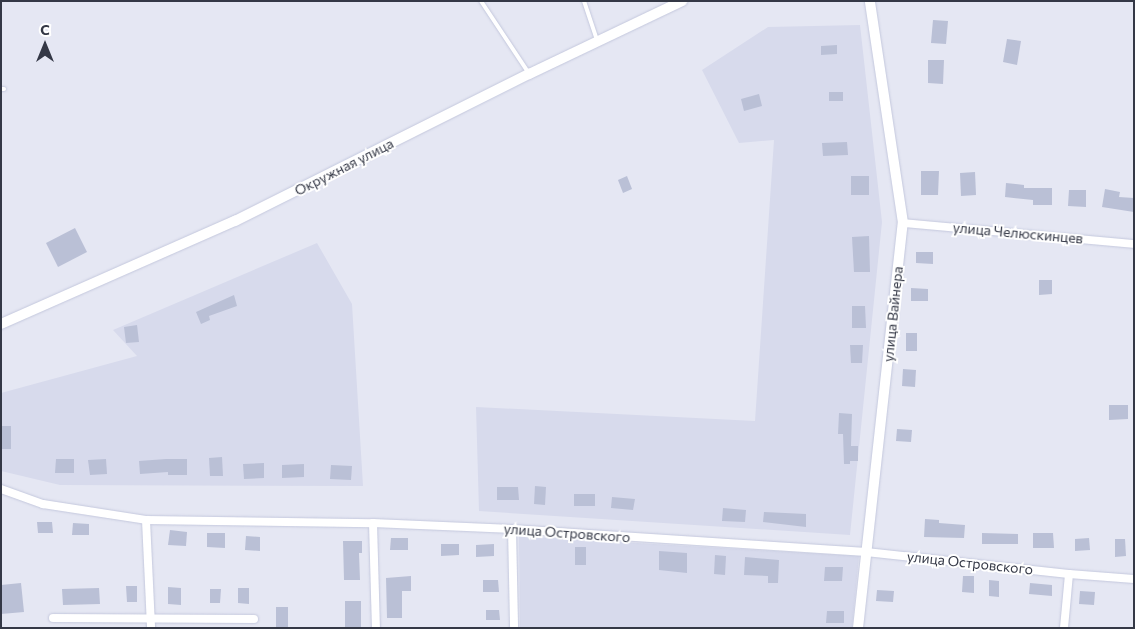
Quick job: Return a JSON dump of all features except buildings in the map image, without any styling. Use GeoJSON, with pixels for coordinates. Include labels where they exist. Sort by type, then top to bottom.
{"type":"FeatureCollection","features":[{"type":"Feature","properties":{"kind":"street","name":"улица Вайнера"},"geometry":{"type":"LineString","coordinates":[[858,628],[903,223],[870,1]]}},
{"type":"Feature","properties":{"kind":"street","name":"Окружная улица"},"geometry":{"type":"LineString","coordinates":[[1,324],[235,221],[677,2]]}},
{"type":"Feature","properties":{"kind":"street","name":"улица Челюскинцев"},"geometry":{"type":"LineString","coordinates":[[903,223],[1134,244]]}},
{"type":"Feature","properties":{"kind":"street","name":"улица Островского"},"geometry":{"type":"LineString","coordinates":[[1,489],[44,504],[146,520],[373,523],[512,529],[866,552],[1069,574],[1134,579]]}},
{"type":"Feature","properties":{"kind":"street"},"geometry":{"type":"LineString","coordinates":[[146,520],[151,628]]}},
{"type":"Feature","properties":{"kind":"street"},"geometry":{"type":"LineString","coordinates":[[373,523],[376,628]]}},
{"type":"Feature","properties":{"kind":"street"},"geometry":{"type":"LineString","coordinates":[[512,529],[514,628]]}},
{"type":"Feature","properties":{"kind":"street"},"geometry":{"type":"LineString","coordinates":[[1064,628],[1069,574]]}},
{"type":"Feature","properties":{"kind":"street"},"geometry":{"type":"LineString","coordinates":[[53,618],[254,620]]}},
{"type":"Feature","properties":{"kind":"lane"},"geometry":{"type":"LineString","coordinates":[[480,1],[530,74]]}},
{"type":"Feature","properties":{"kind":"lane"},"geometry":{"type":"LineString","coordinates":[[584,1],[597,42]]}},
{"type":"Feature","properties":{"kind":"shaded area"},"geometry":{"type":"Polygon","coordinates":[[[860,25],[882,222],[850,535],[479,511],[476,407],[755,421],[774,140],[739,143],[702,70],[768,27],[860,25]]]}},
{"type":"Feature","properties":{"kind":"shaded area"},"geometry":{"type":"Polygon","coordinates":[[[317,243],[352,304],[363,486],[60,485],[1,471],[1,393],[137,356],[113,330],[317,243]]]}},
{"type":"Feature","properties":{"kind":"shaded area"},"geometry":{"type":"Polygon","coordinates":[[[519,536],[859,556],[852,628],[520,628],[519,536]]]}}]}
